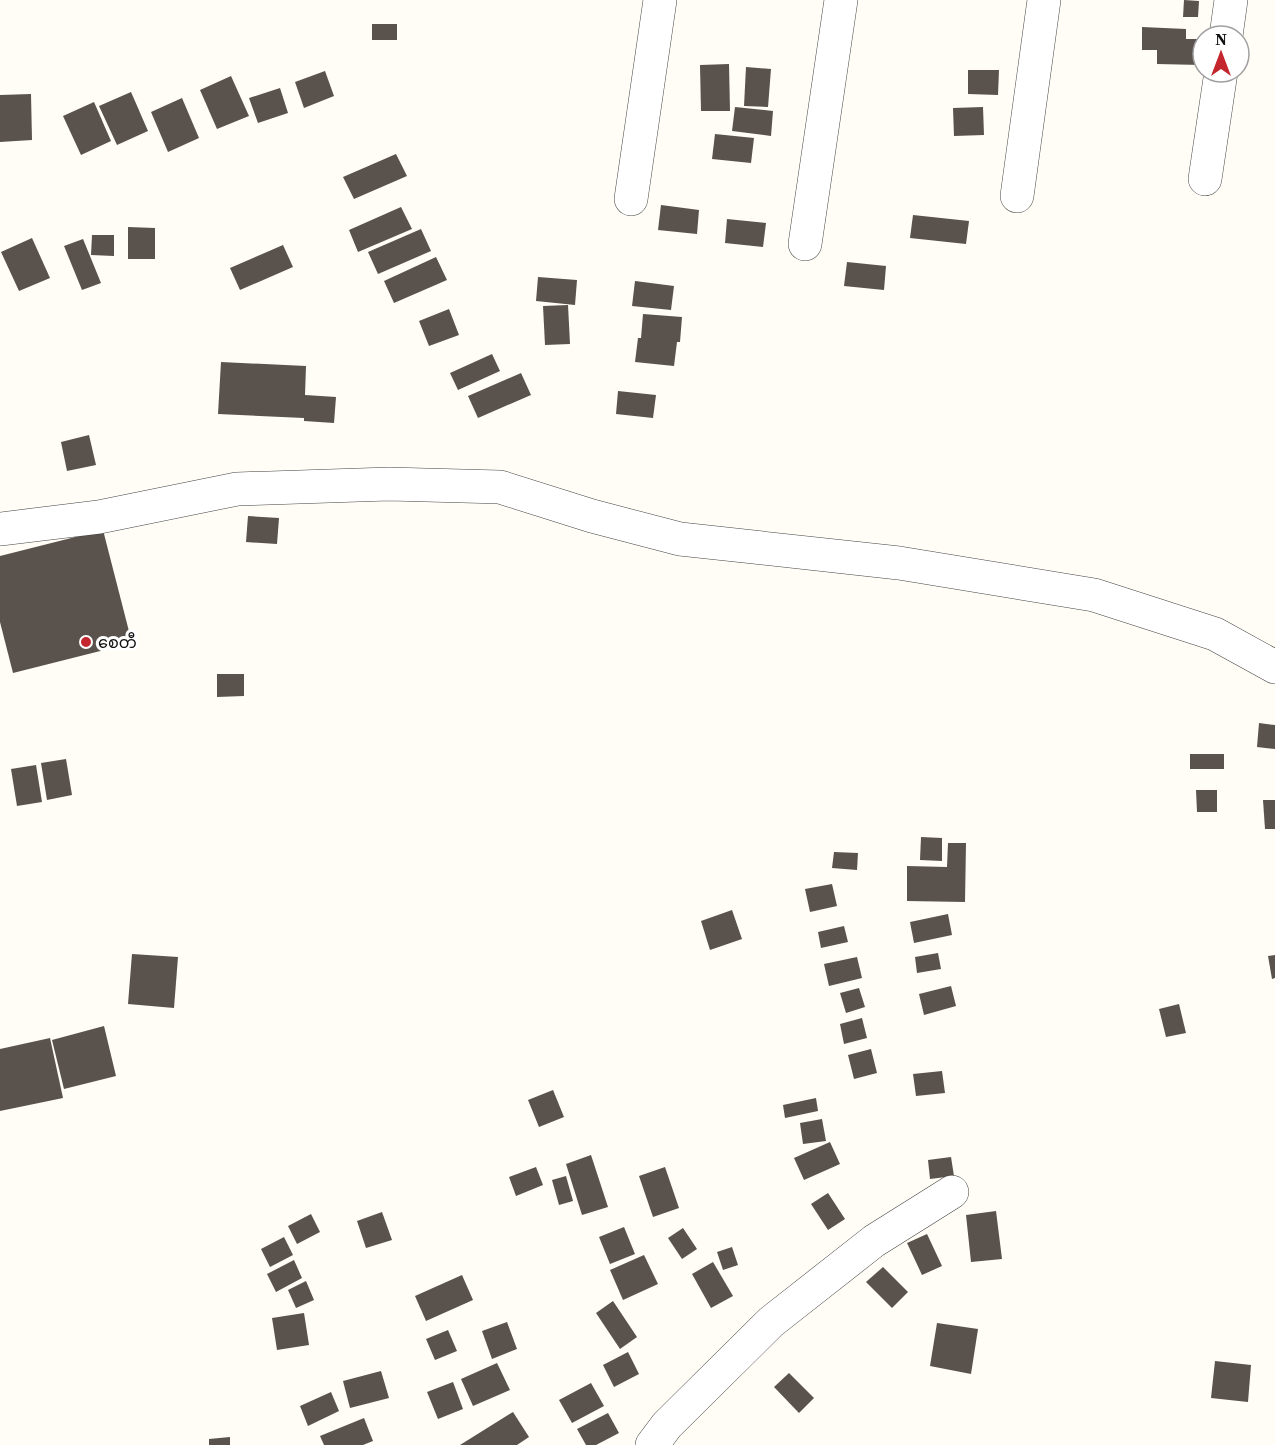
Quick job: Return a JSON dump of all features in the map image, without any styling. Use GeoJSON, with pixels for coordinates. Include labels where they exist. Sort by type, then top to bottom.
{"type":"FeatureCollection","features":[{"type":"Feature","properties":{"kind":"street"},"geometry":{"type":"LineString","coordinates":[[631,199],[660,0]]}},
{"type":"Feature","properties":{"kind":"street"},"geometry":{"type":"LineString","coordinates":[[805,244],[841,0]]}},
{"type":"Feature","properties":{"kind":"street"},"geometry":{"type":"LineString","coordinates":[[1017,196],[1044,0]]}},
{"type":"Feature","properties":{"kind":"street"},"geometry":{"type":"LineString","coordinates":[[1228,24],[1231,0]]}},
{"type":"Feature","properties":{"kind":"street"},"geometry":{"type":"LineString","coordinates":[[1205,179],[1219,84]]}},
{"type":"Feature","properties":{"kind":"street"},"geometry":{"type":"LineString","coordinates":[[0,529],[99,517],[237,489],[388,484],[500,487],[592,516],[680,539],[899,563],[1094,595],[1215,634],[1275,667]]}},
{"type":"Feature","properties":{"kind":"street"},"geometry":{"type":"LineString","coordinates":[[652,1445],[667,1425],[771,1322],[874,1241],[952,1192]]}},
{"type":"Feature","properties":{"kind":"building"},"geometry":{"type":"Polygon","coordinates":[[[1184,0],[1199,1],[1198,17],[1183,17],[1184,0]]]}},
{"type":"Feature","properties":{"kind":"building"},"geometry":{"type":"Polygon","coordinates":[[[372,24],[397,24],[397,40],[372,40],[372,24]]]}},
{"type":"Feature","properties":{"kind":"building"},"geometry":{"type":"Polygon","coordinates":[[[1142,27],[1186,29],[1186,39],[1191,39],[1191,65],[1157,64],[1157,50],[1142,50],[1142,27]]]}},
{"type":"Feature","properties":{"kind":"building"},"geometry":{"type":"Polygon","coordinates":[[[729,64],[730,111],[701,111],[700,65],[729,64]]]}},
{"type":"Feature","properties":{"kind":"building"},"geometry":{"type":"Polygon","coordinates":[[[746,67],[771,69],[768,107],[744,106],[746,67]]]}},
{"type":"Feature","properties":{"kind":"building"},"geometry":{"type":"Polygon","coordinates":[[[968,70],[999,70],[998,95],[968,94],[968,70]]]}},
{"type":"Feature","properties":{"kind":"building"},"geometry":{"type":"Polygon","coordinates":[[[325,71],[334,96],[304,108],[295,82],[325,71]]]}},
{"type":"Feature","properties":{"kind":"building"},"geometry":{"type":"Polygon","coordinates":[[[231,76],[249,116],[217,129],[200,90],[231,76]]]}},
{"type":"Feature","properties":{"kind":"building"},"geometry":{"type":"Polygon","coordinates":[[[280,88],[288,113],[258,123],[249,98],[280,88]]]}},
{"type":"Feature","properties":{"kind":"building"},"geometry":{"type":"Polygon","coordinates":[[[131,92],[148,131],[117,145],[99,106],[131,92]]]}},
{"type":"Feature","properties":{"kind":"building"},"geometry":{"type":"Polygon","coordinates":[[[31,94],[32,140],[0,142],[0,95],[31,94]]]}},
{"type":"Feature","properties":{"kind":"building"},"geometry":{"type":"Polygon","coordinates":[[[182,98],[199,138],[168,152],[151,112],[182,98]]]}},
{"type":"Feature","properties":{"kind":"building"},"geometry":{"type":"Polygon","coordinates":[[[94,102],[111,141],[81,155],[63,116],[94,102]]]}},
{"type":"Feature","properties":{"kind":"building"},"geometry":{"type":"Polygon","coordinates":[[[735,107],[773,111],[771,136],[732,131],[735,107]]]}},
{"type":"Feature","properties":{"kind":"building"},"geometry":{"type":"Polygon","coordinates":[[[983,107],[984,135],[954,136],[953,108],[983,107]]]}},
{"type":"Feature","properties":{"kind":"building"},"geometry":{"type":"Polygon","coordinates":[[[715,134],[754,138],[751,163],[712,159],[715,134]]]}},
{"type":"Feature","properties":{"kind":"building"},"geometry":{"type":"Polygon","coordinates":[[[396,154],[407,176],[354,199],[343,177],[396,154]]]}},
{"type":"Feature","properties":{"kind":"building"},"geometry":{"type":"Polygon","coordinates":[[[661,205],[699,210],[697,234],[658,230],[661,205]]]}},
{"type":"Feature","properties":{"kind":"building"},"geometry":{"type":"Polygon","coordinates":[[[401,207],[412,229],[358,252],[349,230],[401,207]]]}},
{"type":"Feature","properties":{"kind":"building"},"geometry":{"type":"Polygon","coordinates":[[[913,215],[969,221],[966,244],[910,238],[913,215]]]}},
{"type":"Feature","properties":{"kind":"building"},"geometry":{"type":"Polygon","coordinates":[[[727,219],[766,223],[763,247],[725,243],[727,219]]]}},
{"type":"Feature","properties":{"kind":"building"},"geometry":{"type":"Polygon","coordinates":[[[128,227],[155,228],[155,259],[128,259],[128,227]]]}},
{"type":"Feature","properties":{"kind":"building"},"geometry":{"type":"Polygon","coordinates":[[[421,229],[431,251],[378,274],[368,252],[421,229]]]}},
{"type":"Feature","properties":{"kind":"building"},"geometry":{"type":"Polygon","coordinates":[[[92,235],[114,235],[114,256],[91,255],[92,235]]]}},
{"type":"Feature","properties":{"kind":"building"},"geometry":{"type":"Polygon","coordinates":[[[32,238],[50,278],[19,291],[1,252],[32,238]]]}},
{"type":"Feature","properties":{"kind":"building"},"geometry":{"type":"Polygon","coordinates":[[[83,239],[101,283],[82,290],[64,246],[83,239]]]}},
{"type":"Feature","properties":{"kind":"building"},"geometry":{"type":"Polygon","coordinates":[[[283,245],[293,267],[240,290],[230,268],[283,245]]]}},
{"type":"Feature","properties":{"kind":"building"},"geometry":{"type":"Polygon","coordinates":[[[436,257],[447,280],[394,303],[384,281],[436,257]]]}},
{"type":"Feature","properties":{"kind":"building"},"geometry":{"type":"Polygon","coordinates":[[[847,262],[886,266],[884,290],[844,286],[847,262]]]}},
{"type":"Feature","properties":{"kind":"building"},"geometry":{"type":"Polygon","coordinates":[[[538,277],[577,280],[575,305],[536,301],[538,277]]]}},
{"type":"Feature","properties":{"kind":"building"},"geometry":{"type":"Polygon","coordinates":[[[635,281],[674,286],[671,310],[632,306],[635,281]]]}},
{"type":"Feature","properties":{"kind":"building"},"geometry":{"type":"Polygon","coordinates":[[[568,305],[570,344],[545,345],[543,306],[568,305]]]}},
{"type":"Feature","properties":{"kind":"building"},"geometry":{"type":"Polygon","coordinates":[[[449,309],[459,335],[429,346],[419,321],[449,309]]]}},
{"type":"Feature","properties":{"kind":"building"},"geometry":{"type":"Polygon","coordinates":[[[643,314],[682,317],[680,342],[677,342],[674,366],[635,362],[638,338],[641,338],[643,314]]]}},
{"type":"Feature","properties":{"kind":"building"},"geometry":{"type":"Polygon","coordinates":[[[492,354],[500,371],[458,390],[450,373],[492,354]]]}},
{"type":"Feature","properties":{"kind":"building"},"geometry":{"type":"Polygon","coordinates":[[[221,362],[306,366],[305,395],[336,397],[334,423],[304,421],[304,418],[218,414],[221,362]]]}},
{"type":"Feature","properties":{"kind":"building"},"geometry":{"type":"Polygon","coordinates":[[[521,373],[531,395],[478,418],[468,396],[521,373]]]}},
{"type":"Feature","properties":{"kind":"building"},"geometry":{"type":"Polygon","coordinates":[[[618,391],[656,395],[653,418],[616,414],[618,391]]]}},
{"type":"Feature","properties":{"kind":"building"},"geometry":{"type":"Polygon","coordinates":[[[89,435],[96,465],[67,471],[61,442],[89,435]]]}},
{"type":"Feature","properties":{"kind":"building"},"geometry":{"type":"Polygon","coordinates":[[[248,516],[279,518],[277,544],[246,542],[248,516]]]}},
{"type":"Feature","properties":{"kind":"building"},"geometry":{"type":"Polygon","coordinates":[[[103,530],[132,643],[13,673],[0,622],[0,556],[103,530]]]}},
{"type":"Feature","properties":{"kind":"building"},"geometry":{"type":"Polygon","coordinates":[[[217,674],[244,674],[244,696],[217,697],[217,674]]]}},
{"type":"Feature","properties":{"kind":"building"},"geometry":{"type":"Polygon","coordinates":[[[1259,723],[1275,725],[1275,749],[1257,747],[1259,723]]]}},
{"type":"Feature","properties":{"kind":"building"},"geometry":{"type":"Polygon","coordinates":[[[1190,754],[1224,754],[1224,769],[1190,769],[1190,754]]]}},
{"type":"Feature","properties":{"kind":"building"},"geometry":{"type":"Polygon","coordinates":[[[66,759],[72,795],[47,800],[41,763],[66,759]]]}},
{"type":"Feature","properties":{"kind":"building"},"geometry":{"type":"Polygon","coordinates":[[[36,765],[42,802],[17,806],[11,769],[36,765]]]}},
{"type":"Feature","properties":{"kind":"building"},"geometry":{"type":"Polygon","coordinates":[[[1196,790],[1217,790],[1217,812],[1197,812],[1196,790]]]}},
{"type":"Feature","properties":{"kind":"building"},"geometry":{"type":"Polygon","coordinates":[[[1263,800],[1275,800],[1275,829],[1265,829],[1263,800]]]}},
{"type":"Feature","properties":{"kind":"building"},"geometry":{"type":"Polygon","coordinates":[[[921,837],[942,838],[942,861],[920,860],[921,837]]]}},
{"type":"Feature","properties":{"kind":"building"},"geometry":{"type":"Polygon","coordinates":[[[948,843],[966,843],[965,902],[907,901],[907,866],[947,867],[948,843]]]}},
{"type":"Feature","properties":{"kind":"building"},"geometry":{"type":"Polygon","coordinates":[[[834,852],[858,853],[857,870],[832,868],[834,852]]]}},
{"type":"Feature","properties":{"kind":"building"},"geometry":{"type":"Polygon","coordinates":[[[832,884],[837,906],[810,912],[805,889],[832,884]]]}},
{"type":"Feature","properties":{"kind":"building"},"geometry":{"type":"Polygon","coordinates":[[[732,910],[742,939],[710,950],[701,921],[732,910]]]}},
{"type":"Feature","properties":{"kind":"building"},"geometry":{"type":"Polygon","coordinates":[[[948,914],[952,935],[914,943],[910,922],[948,914]]]}},
{"type":"Feature","properties":{"kind":"building"},"geometry":{"type":"Polygon","coordinates":[[[844,926],[848,942],[821,948],[818,932],[844,926]]]}},
{"type":"Feature","properties":{"kind":"building"},"geometry":{"type":"Polygon","coordinates":[[[938,953],[941,969],[917,973],[915,957],[938,953]]]}},
{"type":"Feature","properties":{"kind":"building"},"geometry":{"type":"Polygon","coordinates":[[[132,954],[178,957],[174,1008],[128,1004],[132,954]]]}},
{"type":"Feature","properties":{"kind":"building"},"geometry":{"type":"Polygon","coordinates":[[[1275,955],[1275,978],[1272,979],[1268,956],[1275,955]]]}},
{"type":"Feature","properties":{"kind":"building"},"geometry":{"type":"Polygon","coordinates":[[[857,957],[862,978],[829,986],[824,964],[857,957]]]}},
{"type":"Feature","properties":{"kind":"building"},"geometry":{"type":"Polygon","coordinates":[[[951,986],[956,1006],[924,1015],[919,994],[951,986]]]}},
{"type":"Feature","properties":{"kind":"building"},"geometry":{"type":"Polygon","coordinates":[[[859,988],[865,1007],[846,1013],[840,993],[859,988]]]}},
{"type":"Feature","properties":{"kind":"building"},"geometry":{"type":"Polygon","coordinates":[[[1179,1004],[1186,1033],[1166,1037],[1159,1009],[1179,1004]]]}},
{"type":"Feature","properties":{"kind":"building"},"geometry":{"type":"Polygon","coordinates":[[[862,1018],[867,1038],[844,1044],[840,1024],[862,1018]]]}},
{"type":"Feature","properties":{"kind":"building"},"geometry":{"type":"Polygon","coordinates":[[[104,1026],[116,1076],[64,1089],[52,1040],[104,1026]]]}},
{"type":"Feature","properties":{"kind":"building"},"geometry":{"type":"Polygon","coordinates":[[[50,1038],[63,1098],[0,1111],[0,1049],[50,1038]]]}},
{"type":"Feature","properties":{"kind":"building"},"geometry":{"type":"Polygon","coordinates":[[[871,1049],[877,1073],[854,1079],[848,1055],[871,1049]]]}},
{"type":"Feature","properties":{"kind":"building"},"geometry":{"type":"Polygon","coordinates":[[[942,1071],[945,1093],[916,1096],[913,1074],[942,1071]]]}},
{"type":"Feature","properties":{"kind":"building"},"geometry":{"type":"Polygon","coordinates":[[[553,1090],[564,1117],[539,1127],[528,1100],[553,1090]]]}},
{"type":"Feature","properties":{"kind":"building"},"geometry":{"type":"Polygon","coordinates":[[[816,1098],[818,1111],[785,1118],[783,1105],[816,1098]]]}},
{"type":"Feature","properties":{"kind":"building"},"geometry":{"type":"Polygon","coordinates":[[[822,1119],[826,1141],[803,1144],[800,1123],[822,1119]]]}},
{"type":"Feature","properties":{"kind":"building"},"geometry":{"type":"Polygon","coordinates":[[[830,1142],[840,1164],[804,1180],[794,1158],[830,1142]]]}},
{"type":"Feature","properties":{"kind":"building"},"geometry":{"type":"Polygon","coordinates":[[[591,1155],[608,1207],[582,1215],[566,1164],[591,1155]]]}},
{"type":"Feature","properties":{"kind":"building"},"geometry":{"type":"Polygon","coordinates":[[[951,1157],[954,1176],[930,1179],[928,1160],[951,1157]]]}},
{"type":"Feature","properties":{"kind":"building"},"geometry":{"type":"Polygon","coordinates":[[[536,1167],[543,1185],[516,1196],[509,1177],[536,1167]]]}},
{"type":"Feature","properties":{"kind":"building"},"geometry":{"type":"Polygon","coordinates":[[[665,1167],[679,1208],[653,1217],[639,1176],[665,1167]]]}},
{"type":"Feature","properties":{"kind":"building"},"geometry":{"type":"Polygon","coordinates":[[[566,1176],[573,1201],[559,1205],[552,1180],[566,1176]]]}},
{"type":"Feature","properties":{"kind":"building"},"geometry":{"type":"Polygon","coordinates":[[[828,1193],[845,1219],[828,1230],[811,1204],[828,1193]]]}},
{"type":"Feature","properties":{"kind":"building"},"geometry":{"type":"Polygon","coordinates":[[[996,1211],[1002,1259],[971,1262],[966,1215],[996,1211]]]}},
{"type":"Feature","properties":{"kind":"building"},"geometry":{"type":"Polygon","coordinates":[[[382,1212],[392,1240],[366,1248],[357,1221],[382,1212]]]}},
{"type":"Feature","properties":{"kind":"building"},"geometry":{"type":"Polygon","coordinates":[[[311,1214],[320,1232],[297,1244],[288,1226],[311,1214]]]}},
{"type":"Feature","properties":{"kind":"building"},"geometry":{"type":"Polygon","coordinates":[[[624,1227],[635,1254],[610,1264],[599,1237],[624,1227]]]}},
{"type":"Feature","properties":{"kind":"building"},"geometry":{"type":"Polygon","coordinates":[[[683,1228],[697,1249],[682,1259],[668,1238],[683,1228]]]}},
{"type":"Feature","properties":{"kind":"building"},"geometry":{"type":"Polygon","coordinates":[[[927,1234],[942,1266],[922,1275],[907,1243],[927,1234]]]}},
{"type":"Feature","properties":{"kind":"building"},"geometry":{"type":"Polygon","coordinates":[[[284,1237],[293,1255],[270,1267],[261,1249],[284,1237]]]}},
{"type":"Feature","properties":{"kind":"building"},"geometry":{"type":"Polygon","coordinates":[[[732,1247],[738,1265],[723,1270],[717,1252],[732,1247]]]}},
{"type":"Feature","properties":{"kind":"building"},"geometry":{"type":"Polygon","coordinates":[[[644,1255],[658,1284],[623,1300],[610,1270],[644,1255]]]}},
{"type":"Feature","properties":{"kind":"building"},"geometry":{"type":"Polygon","coordinates":[[[294,1260],[302,1278],[276,1292],[267,1274],[294,1260]]]}},
{"type":"Feature","properties":{"kind":"building"},"geometry":{"type":"Polygon","coordinates":[[[713,1262],[733,1296],[711,1308],[692,1274],[713,1262]]]}},
{"type":"Feature","properties":{"kind":"building"},"geometry":{"type":"Polygon","coordinates":[[[883,1267],[908,1292],[892,1308],[866,1282],[883,1267]]]}},
{"type":"Feature","properties":{"kind":"building"},"geometry":{"type":"Polygon","coordinates":[[[462,1275],[473,1300],[426,1321],[415,1296],[462,1275]]]}},
{"type":"Feature","properties":{"kind":"building"},"geometry":{"type":"Polygon","coordinates":[[[306,1281],[314,1300],[296,1308],[288,1290],[306,1281]]]}},
{"type":"Feature","properties":{"kind":"building"},"geometry":{"type":"Polygon","coordinates":[[[613,1301],[637,1337],[620,1349],[596,1313],[613,1301]]]}},
{"type":"Feature","properties":{"kind":"building"},"geometry":{"type":"Polygon","coordinates":[[[304,1313],[309,1345],[277,1350],[272,1318],[304,1313]]]}},
{"type":"Feature","properties":{"kind":"building"},"geometry":{"type":"Polygon","coordinates":[[[507,1322],[517,1349],[492,1359],[482,1331],[507,1322]]]}},
{"type":"Feature","properties":{"kind":"building"},"geometry":{"type":"Polygon","coordinates":[[[937,1323],[978,1329],[971,1374],[930,1366],[937,1323]]]}},
{"type":"Feature","properties":{"kind":"building"},"geometry":{"type":"Polygon","coordinates":[[[448,1330],[457,1351],[435,1360],[426,1339],[448,1330]]]}},
{"type":"Feature","properties":{"kind":"building"},"geometry":{"type":"Polygon","coordinates":[[[628,1352],[639,1374],[614,1387],[603,1365],[628,1352]]]}},
{"type":"Feature","properties":{"kind":"building"},"geometry":{"type":"Polygon","coordinates":[[[1215,1361],[1251,1365],[1248,1402],[1211,1398],[1215,1361]]]}},
{"type":"Feature","properties":{"kind":"building"},"geometry":{"type":"Polygon","coordinates":[[[497,1363],[510,1390],[473,1406],[461,1379],[497,1363]]]}},
{"type":"Feature","properties":{"kind":"building"},"geometry":{"type":"Polygon","coordinates":[[[381,1371],[389,1398],[350,1408],[343,1381],[381,1371]]]}},
{"type":"Feature","properties":{"kind":"building"},"geometry":{"type":"Polygon","coordinates":[[[789,1373],[814,1398],[799,1413],[774,1387],[789,1373]]]}},
{"type":"Feature","properties":{"kind":"building"},"geometry":{"type":"Polygon","coordinates":[[[453,1382],[463,1409],[438,1419],[427,1392],[453,1382]]]}},
{"type":"Feature","properties":{"kind":"building"},"geometry":{"type":"Polygon","coordinates":[[[591,1383],[604,1406],[572,1423],[559,1400],[591,1383]]]}},
{"type":"Feature","properties":{"kind":"building"},"geometry":{"type":"Polygon","coordinates":[[[331,1392],[339,1411],[308,1426],[300,1406],[331,1392]]]}},
{"type":"Feature","properties":{"kind":"building"},"geometry":{"type":"Polygon","coordinates":[[[513,1412],[529,1437],[517,1445],[460,1445],[513,1412]]]}},
{"type":"Feature","properties":{"kind":"building"},"geometry":{"type":"Polygon","coordinates":[[[608,1413],[619,1433],[596,1445],[586,1445],[577,1429],[608,1413]]]}},
{"type":"Feature","properties":{"kind":"building"},"geometry":{"type":"Polygon","coordinates":[[[364,1418],[373,1441],[363,1445],[324,1445],[320,1436],[364,1418]]]}},
{"type":"Feature","properties":{"kind":"building"},"geometry":{"type":"Polygon","coordinates":[[[230,1437],[230,1445],[209,1445],[209,1439],[230,1437]]]}},
{"type":"Feature","properties":{"kind":"place","name":"စေတီ"},"geometry":{"type":"Point","coordinates":[86,642]}}]}
